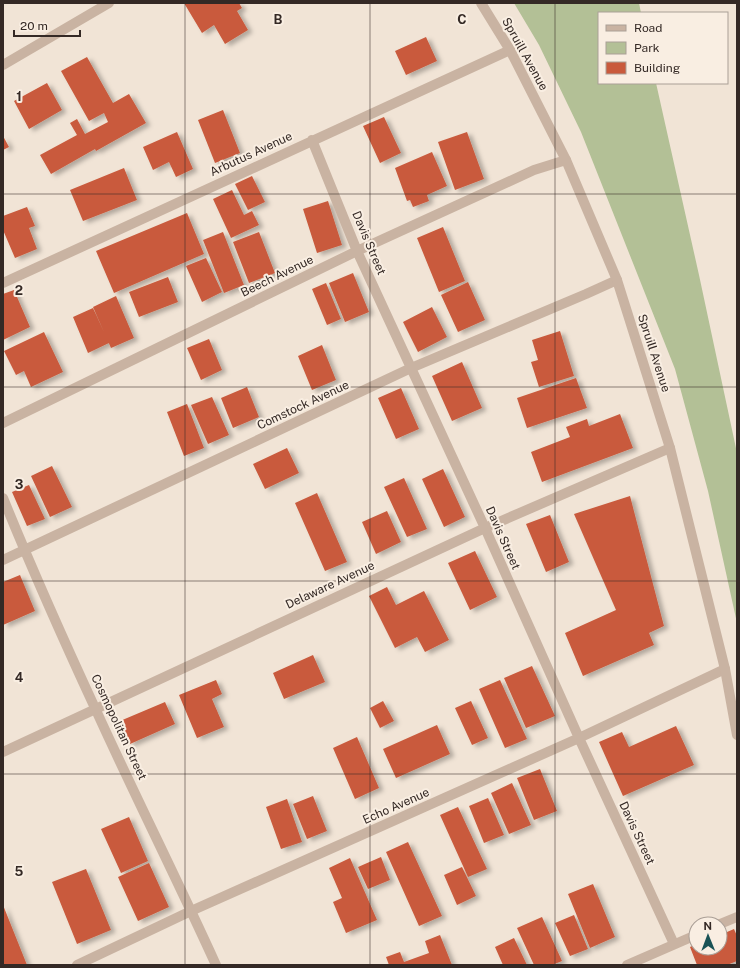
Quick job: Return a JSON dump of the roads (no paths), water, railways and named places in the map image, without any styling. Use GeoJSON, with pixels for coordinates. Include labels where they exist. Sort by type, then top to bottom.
{"type":"FeatureCollection","features":[{"type":"Feature","properties":{"kind":"street"},"geometry":{"type":"LineString","coordinates":[[3,65],[92,7],[109,3]]}},
{"type":"Feature","properties":{"kind":"street","name":"Spruill Avenue"},"geometry":{"type":"LineString","coordinates":[[481,3],[510,50],[566,160],[617,280],[670,448],[725,669],[737,735]]}},
{"type":"Feature","properties":{"kind":"street","name":"Arbutus Avenue"},"geometry":{"type":"LineString","coordinates":[[3,283],[510,50]]}},
{"type":"Feature","properties":{"kind":"street","name":"Davis Street"},"geometry":{"type":"LineString","coordinates":[[312,140],[357,251],[674,944]]}},
{"type":"Feature","properties":{"kind":"street","name":"Beech Avenue"},"geometry":{"type":"LineString","coordinates":[[3,423],[357,251],[534,170],[566,160]]}},
{"type":"Feature","properties":{"kind":"street","name":"Comstock Avenue"},"geometry":{"type":"LineString","coordinates":[[3,560],[411,368],[617,280]]}},
{"type":"Feature","properties":{"kind":"street","name":"Delaware Avenue"},"geometry":{"type":"LineString","coordinates":[[3,752],[485,528],[670,448]]}},
{"type":"Feature","properties":{"kind":"street","name":"Cosmopolitan Street"},"geometry":{"type":"LineString","coordinates":[[3,498],[24,550],[95,708],[216,965]]}},
{"type":"Feature","properties":{"kind":"street","name":"Echo Avenue"},"geometry":{"type":"LineString","coordinates":[[77,965],[191,911],[579,738],[725,669]]}},
{"type":"Feature","properties":{"kind":"street"},"geometry":{"type":"LineString","coordinates":[[627,965],[688,938]]}}]}
